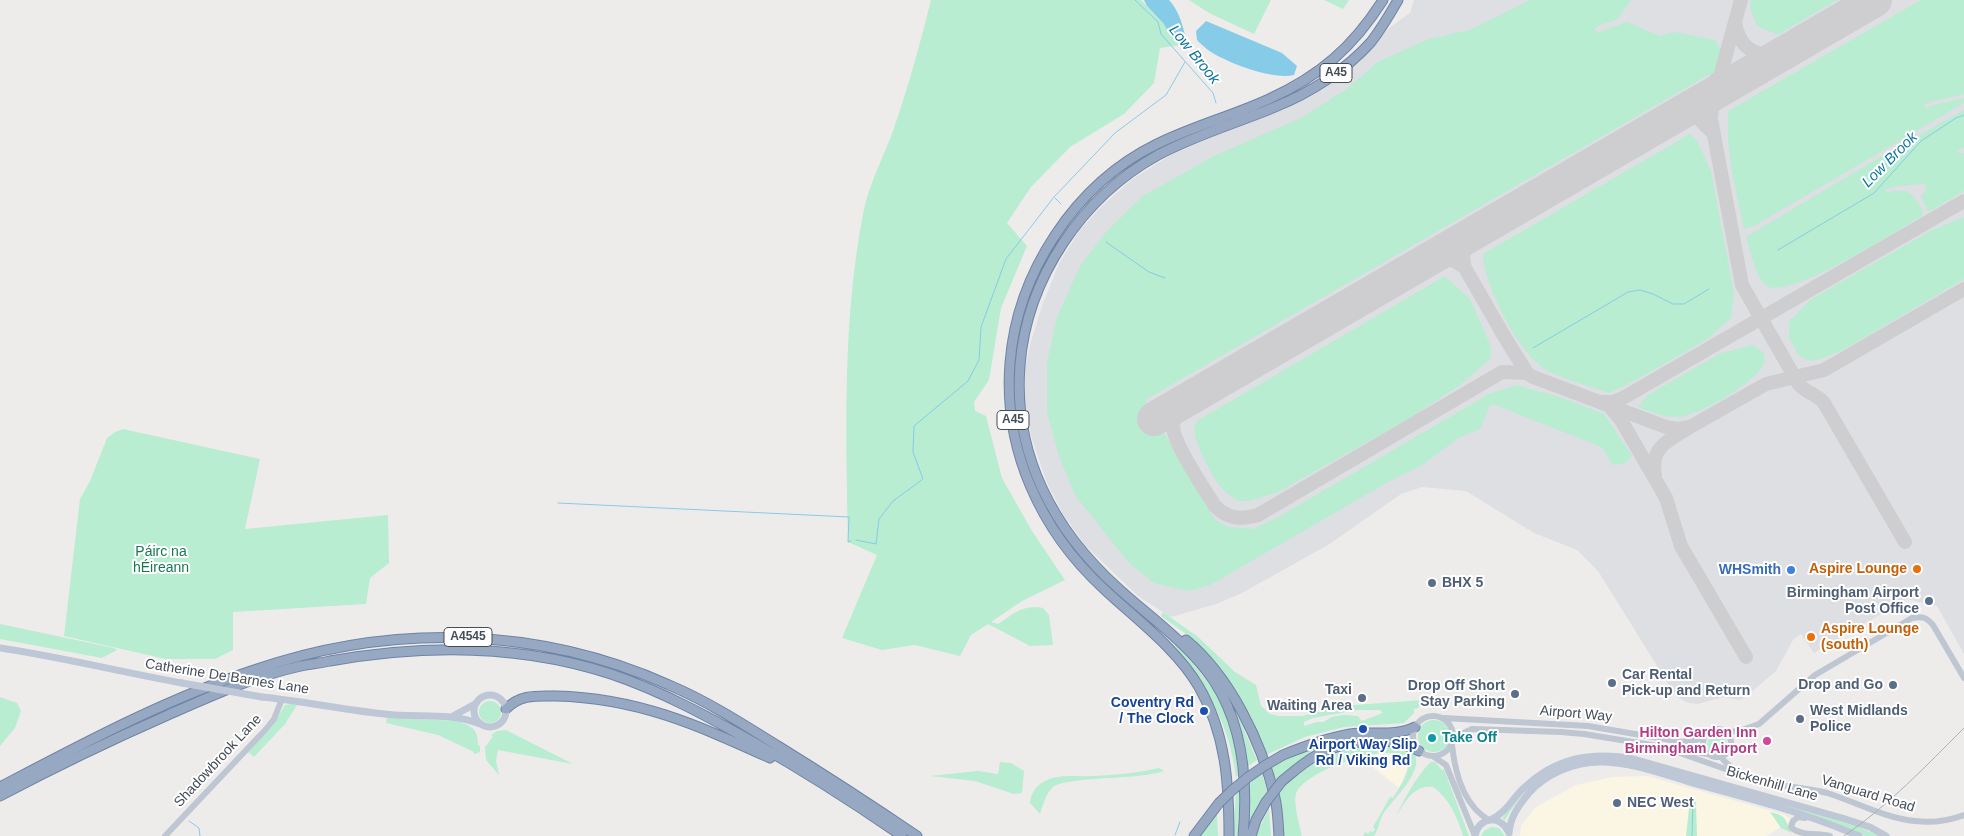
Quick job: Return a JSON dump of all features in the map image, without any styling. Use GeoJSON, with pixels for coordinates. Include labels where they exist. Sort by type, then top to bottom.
{"type":"FeatureCollection","features":[{"type":"Feature","properties":{"kind":"highway","name":"A45"},"geometry":{"type":"LineString","coordinates":[[1229,836],[1225,758],[1217,726],[1205,698],[1191,675],[1170,650],[1077,562],[1050,527],[1027,479],[1018,452],[1014,428],[1010,364],[1016,327],[1028,286],[1046,250],[1065,220],[1102,181],[1122,165],[1153,146],[1187,130],[1269,100],[1320,71],[1342,53],[1358,36],[1383,0]]}},
{"type":"Feature","properties":{"kind":"highway","name":"A45"},"geometry":{"type":"LineString","coordinates":[[1243,836],[1245,772],[1239,740],[1231,715],[1214,682],[1186,648],[1097,569],[1074,543],[1060,523],[1036,476],[1028,448],[1021,410],[1020,368],[1022,345],[1035,295],[1065,241],[1092,207],[1112,188],[1158,155],[1204,134],[1308,92],[1337,72],[1370,42],[1398,0]]}},
{"type":"Feature","properties":{"kind":"highway"},"geometry":{"type":"LineString","coordinates":[[1145,611],[1160,620],[1191,645],[1214,668],[1248,723],[1268,775],[1275,800],[1280,836]]}},
{"type":"Feature","properties":{"kind":"highway","name":"A4545"},"geometry":{"type":"LineString","coordinates":[[0,787],[115,728],[185,697],[230,678],[293,658],[393,639],[429,637],[493,638],[538,644],[591,656],[629,668],[671,685],[744,724],[917,836]]}},
{"type":"Feature","properties":{"kind":"highway","name":"A4545"},"geometry":{"type":"LineString","coordinates":[[0,796],[143,725],[205,698],[302,665],[365,655],[444,649],[502,651],[540,657],[617,676],[694,710],[812,776],[902,836]]}},
{"type":"Feature","properties":{"kind":"highway"},"geometry":{"type":"LineString","coordinates":[[506,709],[518,699],[528,697],[578,698],[624,703],[694,724],[812,776]]}},
{"type":"Feature","properties":{"kind":"highway"},"geometry":{"type":"LineString","coordinates":[[1194,834],[1233,788],[1252,773],[1283,755],[1335,737],[1363,733],[1401,733],[1415,726]]}},
{"type":"Feature","properties":{"kind":"highway"},"geometry":{"type":"LineString","coordinates":[[1251,836],[1256,820],[1266,802],[1282,781],[1316,756],[1348,745],[1378,741],[1394,742],[1410,746],[1419,751]]}},
{"type":"Feature","properties":{"kind":"highway"},"geometry":{"type":"LineString","coordinates":[[0,783],[28,772]]}},
{"type":"Feature","properties":{"kind":"highway"},"geometry":{"type":"LineString","coordinates":[[1224,836],[1227,781]]}},
{"type":"Feature","properties":{"kind":"highway"},"geometry":{"type":"LineString","coordinates":[[1275,800],[1276,836]]}},
{"type":"Feature","properties":{"kind":"main road","name":"Catherine De Barnes Lane"},"geometry":{"type":"LineString","coordinates":[[0,648],[41,654],[134,675],[262,697],[386,714],[424,717],[452,716],[480,724]]}},
{"type":"Feature","properties":{"kind":"main road"},"geometry":{"type":"LineString","coordinates":[[492,695],[502,700],[506,709],[504,718],[498,725],[488,727],[480,724],[474,716],[475,704],[482,696],[492,695]]}},
{"type":"Feature","properties":{"kind":"main road","name":"Catherine De Barnes Lane"},"geometry":{"type":"LineString","coordinates":[[452,716],[475,704]]}},
{"type":"Feature","properties":{"kind":"main road","name":"Bickenhill Lane"},"geometry":{"type":"LineString","coordinates":[[1474,836],[1481,823],[1500,815],[1524,787],[1541,774],[1568,760],[1599,755],[1636,760],[1801,806],[1861,824],[1886,836]]}},
{"type":"Feature","properties":{"kind":"main road","name":"Bickenhill Lane"},"geometry":{"type":"LineString","coordinates":[[1509,834],[1509,824],[1519,806],[1542,781],[1564,770],[1599,762],[1632,766],[1777,806],[1859,836]]}},
{"type":"Feature","properties":{"kind":"main road"},"geometry":{"type":"LineString","coordinates":[[1491,819],[1501,822],[1509,834]]}},
{"type":"Feature","properties":{"kind":"street"},"geometry":{"type":"LineString","coordinates":[[1726,732],[1731,741],[1731,748],[1727,753],[1715,758],[1708,754],[1702,743],[1704,736],[1713,729],[1726,732],[1759,724],[1815,675],[1912,618],[1921,616],[1928,618],[1964,678]]}},
{"type":"Feature","properties":{"kind":"street","name":"Shadowbrook Lane"},"geometry":{"type":"LineString","coordinates":[[166,836],[268,728],[282,699]]}},
{"type":"Feature","properties":{"kind":"street"},"geometry":{"type":"LineString","coordinates":[[1474,836],[1446,765],[1440,760],[1419,751],[1413,740],[1415,726],[1424,717],[1433,715],[1444,718],[1453,730],[1454,762],[1464,792],[1478,813],[1491,819]]}},
{"type":"Feature","properties":{"kind":"street","name":"Airport Way"},"geometry":{"type":"LineString","coordinates":[[1444,718],[1588,726],[1682,742],[1696,740],[1704,736]]}},
{"type":"Feature","properties":{"kind":"street","name":"Airport Way"},"geometry":{"type":"LineString","coordinates":[[1453,743],[1457,736],[1472,729],[1584,734],[1708,754]]}},
{"type":"Feature","properties":{"kind":"street"},"geometry":{"type":"LineString","coordinates":[[1432,757],[1441,755],[1453,743]]}},
{"type":"Feature","properties":{"kind":"street"},"geometry":{"type":"LineString","coordinates":[[1663,746],[1685,756],[1744,775]]}},
{"type":"Feature","properties":{"kind":"street","name":"Vanguard Road"},"geometry":{"type":"LineString","coordinates":[[1721,757],[1727,764],[1744,775],[1765,782],[1826,793],[1902,819],[1927,822],[1952,820],[1964,815]]}},
{"type":"Feature","properties":{"kind":"street"},"geometry":{"type":"LineString","coordinates":[[1819,820],[1798,817],[1792,821],[1792,827],[1799,833],[1830,836]]}},
{"type":"Feature","properties":{"kind":"shaded area"},"geometry":{"type":"Polygon","coordinates":[[[1414,0],[1964,0],[1964,654],[1937,606],[1907,599],[1814,653],[1801,634],[1793,640],[1776,671],[1743,699],[1723,697],[1697,704],[1686,702],[1677,697],[1598,571],[1577,550],[1534,533],[1466,491],[1422,487],[1401,494],[1328,545],[1240,594],[1216,604],[1171,617],[1138,596],[1086,546],[1063,514],[1047,483],[1031,436],[1025,404],[1025,369],[1031,341],[1043,303],[1059,264],[1079,231],[1099,209],[1131,180],[1175,152],[1337,75],[1393,25],[1410,13],[1414,0]]]}},
{"type":"Feature","properties":{"kind":"shaded area"},"geometry":{"type":"Polygon","coordinates":[[[1400,755],[1407,763],[1408,767],[1399,788],[1359,756],[1400,755]]]}},
{"type":"Feature","properties":{"kind":"shaded area","name":"NEC West"},"geometry":{"type":"Polygon","coordinates":[[[1647,776],[1785,815],[1791,820],[1767,836],[1520,836],[1521,826],[1536,807],[1576,785],[1613,777],[1647,776]]]}},
{"type":"Feature","properties":{"kind":"green space"},"geometry":{"type":"Polygon","coordinates":[[[931,0],[1141,0],[1164,24],[1171,37],[1180,40],[1181,45],[1160,48],[1154,83],[1124,114],[1070,147],[1031,187],[1007,223],[1027,246],[1001,308],[989,380],[974,402],[975,411],[986,416],[1002,478],[1032,531],[1065,580],[1022,601],[991,622],[998,624],[1014,613],[1030,607],[1043,608],[1049,615],[1053,645],[1030,646],[988,624],[971,635],[960,656],[915,645],[882,650],[842,638],[877,555],[848,542],[847,375],[852,292],[857,250],[866,200],[893,131],[914,66],[931,0]]]}},
{"type":"Feature","properties":{"kind":"green space"},"geometry":{"type":"Polygon","coordinates":[[[1189,0],[1271,0],[1254,34],[1209,13],[1189,0]]]}},
{"type":"Feature","properties":{"kind":"green space"},"geometry":{"type":"Polygon","coordinates":[[[1324,0],[1349,0],[1343,9],[1324,0]]]}},
{"type":"Feature","properties":{"kind":"green space"},"geometry":{"type":"Polygon","coordinates":[[[1530,0],[1631,0],[1617,20],[1599,25],[1594,30],[1599,32],[1627,22],[1660,36],[1675,32],[1715,40],[1721,50],[1723,64],[1717,70],[1145,400],[1215,520],[1229,527],[1253,529],[1275,519],[1489,394],[1516,385],[1560,397],[1604,414],[1632,456],[1625,463],[1612,465],[1605,451],[1599,446],[1493,404],[1489,407],[1480,429],[1460,437],[1422,465],[1388,482],[1210,585],[1188,591],[1154,583],[1129,563],[1075,495],[1059,456],[1047,412],[1047,362],[1057,317],[1080,266],[1106,232],[1143,196],[1214,156],[1303,117],[1345,90],[1378,62],[1426,40],[1469,30],[1530,0]]]}},
{"type":"Feature","properties":{"kind":"green space"},"geometry":{"type":"Polygon","coordinates":[[[1751,0],[1837,0],[1778,35],[1757,26],[1750,8],[1751,0]]]}},
{"type":"Feature","properties":{"kind":"green space"},"geometry":{"type":"Polygon","coordinates":[[[1921,0],[1964,0],[1964,94],[1923,104],[1927,109],[1930,106],[1964,98],[1964,103],[1754,226],[1744,229],[1731,168],[1728,111],[1921,0]]]}},
{"type":"Feature","properties":{"kind":"green space"},"geometry":{"type":"Polygon","coordinates":[[[1964,110],[1964,148],[1957,150],[1958,153],[1964,153],[1964,191],[1928,211],[1921,197],[1926,188],[1925,183],[1885,189],[1886,192],[1900,190],[1909,192],[1923,210],[1922,216],[1820,274],[1779,288],[1767,286],[1763,282],[1754,264],[1746,237],[1964,110]]]}},
{"type":"Feature","properties":{"kind":"green space"},"geometry":{"type":"Polygon","coordinates":[[[1690,134],[1697,141],[1711,171],[1734,293],[1731,318],[1706,340],[1636,380],[1609,393],[1567,379],[1545,369],[1524,348],[1504,317],[1489,282],[1483,254],[1690,134]]]}},
{"type":"Feature","properties":{"kind":"green space"},"geometry":{"type":"Polygon","coordinates":[[[1964,217],[1964,279],[1845,349],[1812,361],[1798,354],[1789,338],[1789,322],[1810,300],[1930,231],[1964,217]]]}},
{"type":"Feature","properties":{"kind":"green space"},"geometry":{"type":"Polygon","coordinates":[[[1445,276],[1470,299],[1491,347],[1490,359],[1459,386],[1408,419],[1278,492],[1250,501],[1238,501],[1223,490],[1202,455],[1194,427],[1197,421],[1445,276]]]}},
{"type":"Feature","properties":{"kind":"green space"},"geometry":{"type":"Polygon","coordinates":[[[1753,345],[1764,353],[1764,363],[1761,369],[1744,385],[1710,406],[1679,417],[1664,416],[1638,407],[1648,395],[1721,353],[1753,345]]]}},
{"type":"Feature","properties":{"kind":"green space","name":"Páirc na hÉireann"},"geometry":{"type":"Polygon","coordinates":[[[123,429],[260,459],[245,529],[388,515],[389,563],[370,578],[366,604],[233,612],[233,650],[215,659],[166,659],[64,636],[80,499],[90,481],[107,438],[123,429]]]}},
{"type":"Feature","properties":{"kind":"green space"},"geometry":{"type":"Polygon","coordinates":[[[1163,612],[1198,637],[1235,672],[1256,685],[1261,706],[1270,714],[1302,716],[1340,706],[1424,700],[1418,708],[1414,709],[1414,713],[1404,723],[1344,727],[1305,737],[1266,755],[1251,717],[1212,658],[1189,636],[1161,616],[1163,612]],[[1357,710],[1313,718],[1304,722],[1304,726],[1343,715],[1358,716],[1362,721],[1383,713],[1380,710],[1357,710]]]}},
{"type":"Feature","properties":{"kind":"green space"},"geometry":{"type":"Polygon","coordinates":[[[0,624],[117,650],[102,658],[0,639],[0,624]]]}},
{"type":"Feature","properties":{"kind":"green space"},"geometry":{"type":"Polygon","coordinates":[[[1176,644],[1204,677],[1219,699],[1233,735],[1241,773],[1236,777],[1224,726],[1198,679],[1175,646],[1176,644]]]}},
{"type":"Feature","properties":{"kind":"green space"},"geometry":{"type":"Polygon","coordinates":[[[1202,658],[1232,701],[1257,760],[1248,766],[1243,738],[1234,714],[1202,658]]]}},
{"type":"Feature","properties":{"kind":"green space"},"geometry":{"type":"Polygon","coordinates":[[[0,697],[17,703],[21,711],[15,728],[0,746],[0,697]]]}},
{"type":"Feature","properties":{"kind":"green space"},"geometry":{"type":"Polygon","coordinates":[[[490,701],[498,704],[501,712],[498,720],[490,723],[482,720],[479,712],[482,704],[490,701]]]}},
{"type":"Feature","properties":{"kind":"green space"},"geometry":{"type":"Polygon","coordinates":[[[285,705],[297,705],[285,724],[254,757],[248,752],[272,727],[285,705]]]}},
{"type":"Feature","properties":{"kind":"green space"},"geometry":{"type":"Polygon","coordinates":[[[387,718],[462,721],[462,723],[470,726],[475,731],[480,752],[474,754],[474,752],[438,735],[386,723],[387,718]]]}},
{"type":"Feature","properties":{"kind":"green space"},"geometry":{"type":"Polygon","coordinates":[[[1434,720],[1440,721],[1445,725],[1449,730],[1449,742],[1445,747],[1440,751],[1434,752],[1428,751],[1423,747],[1419,742],[1418,736],[1419,730],[1423,725],[1428,721],[1434,720]]]}},
{"type":"Feature","properties":{"kind":"green space"},"geometry":{"type":"Polygon","coordinates":[[[506,730],[573,764],[498,750],[496,761],[499,775],[486,760],[485,746],[493,736],[491,735],[497,731],[506,730]]]}},
{"type":"Feature","properties":{"kind":"green space"},"geometry":{"type":"Polygon","coordinates":[[[1410,733],[1410,743],[1343,744],[1278,782],[1276,780],[1274,784],[1269,767],[1300,750],[1348,738],[1410,733]]]}},
{"type":"Feature","properties":{"kind":"green space"},"geometry":{"type":"Polygon","coordinates":[[[1717,734],[1724,737],[1727,744],[1724,751],[1717,754],[1710,751],[1707,744],[1710,737],[1717,734]]]}},
{"type":"Feature","properties":{"kind":"green space"},"geometry":{"type":"Polygon","coordinates":[[[1393,744],[1413,751],[1416,758],[1416,766],[1407,784],[1383,814],[1374,836],[1363,836],[1365,832],[1368,834],[1375,829],[1373,827],[1390,797],[1393,798],[1400,787],[1408,767],[1404,757],[1393,753],[1356,758],[1317,774],[1303,784],[1295,798],[1302,836],[1283,836],[1277,796],[1292,778],[1311,764],[1331,753],[1359,745],[1393,744]]]}},
{"type":"Feature","properties":{"kind":"green space"},"geometry":{"type":"Polygon","coordinates":[[[1601,758],[1633,762],[1850,823],[1880,836],[1865,836],[1771,802],[1632,763],[1593,761],[1575,764],[1543,778],[1529,789],[1544,776],[1569,764],[1601,758]]]}},
{"type":"Feature","properties":{"kind":"green space"},"geometry":{"type":"Polygon","coordinates":[[[1000,762],[1011,763],[1024,771],[1022,793],[1014,794],[975,781],[930,776],[978,771],[998,774],[1000,762]]]}},
{"type":"Feature","properties":{"kind":"green space"},"geometry":{"type":"Polygon","coordinates":[[[1431,762],[1435,762],[1442,770],[1444,769],[1469,836],[1463,836],[1452,809],[1444,797],[1433,787],[1421,788],[1416,791],[1407,799],[1397,815],[1412,787],[1431,762]]]}},
{"type":"Feature","properties":{"kind":"green space"},"geometry":{"type":"Polygon","coordinates":[[[1159,768],[1164,771],[1139,776],[1073,781],[1053,787],[1048,792],[1040,814],[1030,803],[1037,786],[1052,778],[1119,774],[1159,768]]]}},
{"type":"Feature","properties":{"kind":"green space"},"geometry":{"type":"Polygon","coordinates":[[[1262,773],[1267,791],[1261,800],[1248,836],[1246,836],[1249,782],[1262,773]]]}},
{"type":"Feature","properties":{"kind":"green space"},"geometry":{"type":"Polygon","coordinates":[[[1242,787],[1237,836],[1233,836],[1236,792],[1242,787]]]}},
{"type":"Feature","properties":{"kind":"green space"},"geometry":{"type":"Polygon","coordinates":[[[1529,789],[1516,803],[1505,820],[1502,818],[1529,789]]]}},
{"type":"Feature","properties":{"kind":"green space"},"geometry":{"type":"Polygon","coordinates":[[[1690,800],[1696,802],[1697,836],[1686,836],[1690,800]]]}},
{"type":"Feature","properties":{"kind":"green space"},"geometry":{"type":"Polygon","coordinates":[[[1269,809],[1271,836],[1255,836],[1269,809]]]}},
{"type":"Feature","properties":{"kind":"green space"},"geometry":{"type":"Polygon","coordinates":[[[1770,812],[1783,817],[1792,833],[1781,828],[1770,812]]]}},
{"type":"Feature","properties":{"kind":"green space"},"geometry":{"type":"Polygon","coordinates":[[[1217,813],[1218,836],[1200,836],[1217,813]]]}},
{"type":"Feature","properties":{"kind":"green space"},"geometry":{"type":"Polygon","coordinates":[[[1491,827],[1499,828],[1505,836],[1481,836],[1484,831],[1491,827]]]}},
{"type":"Feature","properties":{"kind":"water"},"geometry":{"type":"Polygon","coordinates":[[[1144,0],[1169,0],[1179,16],[1185,35],[1180,40],[1171,37],[1164,24],[1147,6],[1144,0]]]}},
{"type":"Feature","properties":{"kind":"water"},"geometry":{"type":"Polygon","coordinates":[[[1206,21],[1282,53],[1297,66],[1294,75],[1285,76],[1262,73],[1216,55],[1197,40],[1196,31],[1206,21]]]}},
{"type":"Feature","properties":{"kind":"waterway","name":"Low Brook"},"geometry":{"type":"LineString","coordinates":[[1135,0],[1158,22],[1161,34],[1213,93],[1216,103]]}},
{"type":"Feature","properties":{"kind":"waterway"},"geometry":{"type":"LineString","coordinates":[[856,540],[876,544],[879,519],[893,501],[923,479],[913,452],[914,426],[968,381],[979,360],[981,327],[1006,259],[1054,197],[1115,133],[1166,95],[1185,62]]}},
{"type":"Feature","properties":{"kind":"waterway","name":"Low Brook"},"geometry":{"type":"LineString","coordinates":[[1778,250],[1874,193],[1921,141],[1956,118],[1964,115]]}},
{"type":"Feature","properties":{"kind":"waterway"},"geometry":{"type":"LineString","coordinates":[[1055,198],[1061,204]]}},
{"type":"Feature","properties":{"kind":"waterway"},"geometry":{"type":"LineString","coordinates":[[1106,242],[1149,272],[1165,278]]}},
{"type":"Feature","properties":{"kind":"waterway","name":"Low Brook"},"geometry":{"type":"LineString","coordinates":[[1533,348],[1628,292],[1640,290],[1673,304],[1684,304],[1709,289]]}},
{"type":"Feature","properties":{"kind":"waterway"},"geometry":{"type":"LineString","coordinates":[[558,503],[849,517],[848,542],[851,541]]}},
{"type":"Feature","properties":{"kind":"waterway"},"geometry":{"type":"LineString","coordinates":[[1692,836],[1693,804]]}},
{"type":"Feature","properties":{"kind":"waterway"},"geometry":{"type":"LineString","coordinates":[[189,821],[199,828],[200,836]]}},
{"type":"Feature","properties":{"kind":"waterway"},"geometry":{"type":"LineString","coordinates":[[1175,835],[1180,822]]}},
{"type":"Feature","properties":{"kind":"taxiway"},"geometry":{"type":"LineString","coordinates":[[1741,0],[1712,106],[1711,119],[1742,285],[1798,383],[1824,403],[1905,542]]}},
{"type":"Feature","properties":{"kind":"taxiway"},"geometry":{"type":"LineString","coordinates":[[1735,22],[1740,38],[1754,52],[1778,56]]}},
{"type":"Feature","properties":{"kind":"taxiway"},"geometry":{"type":"LineString","coordinates":[[1690,107],[1706,93],[1716,79]]}},
{"type":"Feature","properties":{"kind":"taxiway"},"geometry":{"type":"LineString","coordinates":[[1673,118],[1681,116],[1698,118],[1713,133]]}},
{"type":"Feature","properties":{"kind":"taxiway"},"geometry":{"type":"LineString","coordinates":[[1603,402],[1613,402],[1623,398],[1964,201]]}},
{"type":"Feature","properties":{"kind":"taxiway"},"geometry":{"type":"LineString","coordinates":[[1473,234],[1464,250],[1465,268],[1527,373],[1533,377],[1666,427],[1677,429],[1690,427],[1766,384],[1824,370],[1964,289]]}},
{"type":"Feature","properties":{"kind":"taxiway"},"geometry":{"type":"LineString","coordinates":[[1425,261],[1446,258],[1465,268]]}},
{"type":"Feature","properties":{"kind":"taxiway"},"geometry":{"type":"LineString","coordinates":[[1190,399],[1175,417],[1173,425],[1178,443],[1215,506],[1230,516],[1246,518],[1258,515],[1502,372],[1527,373]]}},
{"type":"Feature","properties":{"kind":"taxiway"},"geometry":{"type":"LineString","coordinates":[[1609,406],[1621,420],[1666,498],[1681,546],[1746,657]]}},
{"type":"Feature","properties":{"kind":"taxiway"},"geometry":{"type":"LineString","coordinates":[[1655,476],[1655,459],[1662,446],[1687,429]]}},
{"type":"Feature","properties":{"kind":"runway"},"geometry":{"type":"LineString","coordinates":[[1154,419],[1875,0]]}},
{"type":"Feature","properties":{"kind":"railway"},"geometry":{"type":"LineString","coordinates":[[1844,836],[1891,799],[1964,728]]}},
{"type":"Feature","properties":{"kind":"place","name":"Aspire Lounge"},"geometry":{"type":"Point","coordinates":[1917,569]}},
{"type":"Feature","properties":{"kind":"place","name":"WHSmith"},"geometry":{"type":"Point","coordinates":[1791,570]}},
{"type":"Feature","properties":{"kind":"place","name":"BHX 5"},"geometry":{"type":"Point","coordinates":[1432,583]}},
{"type":"Feature","properties":{"kind":"place","name":"Birmingham Airport Post Office"},"geometry":{"type":"Point","coordinates":[1929,601]}},
{"type":"Feature","properties":{"kind":"place","name":"Aspire Lounge (south)"},"geometry":{"type":"Point","coordinates":[1811,637]}},
{"type":"Feature","properties":{"kind":"place","name":"Car Rental Pick-up and Return"},"geometry":{"type":"Point","coordinates":[1612,683]}},
{"type":"Feature","properties":{"kind":"place","name":"Drop and Go"},"geometry":{"type":"Point","coordinates":[1893,685]}},
{"type":"Feature","properties":{"kind":"place","name":"Drop Off Short Stay Parking"},"geometry":{"type":"Point","coordinates":[1515,694]}},
{"type":"Feature","properties":{"kind":"place","name":"Taxi Waiting Area"},"geometry":{"type":"Point","coordinates":[1362,698]}},
{"type":"Feature","properties":{"kind":"place","name":"Coventry Rd / The Clock"},"geometry":{"type":"Point","coordinates":[1204,711]}},
{"type":"Feature","properties":{"kind":"place","name":"West Midlands Police"},"geometry":{"type":"Point","coordinates":[1800,719]}},
{"type":"Feature","properties":{"kind":"place","name":"Airport Way Slip Rd / Viking Rd"},"geometry":{"type":"Point","coordinates":[1363,729]}},
{"type":"Feature","properties":{"kind":"place","name":"Take Off"},"geometry":{"type":"Point","coordinates":[1432,738]}},
{"type":"Feature","properties":{"kind":"place","name":"Hilton Garden Inn Birmingham Airport"},"geometry":{"type":"Point","coordinates":[1767,741]}},
{"type":"Feature","properties":{"kind":"place","name":"NEC West"},"geometry":{"type":"Point","coordinates":[1617,803]}}]}
